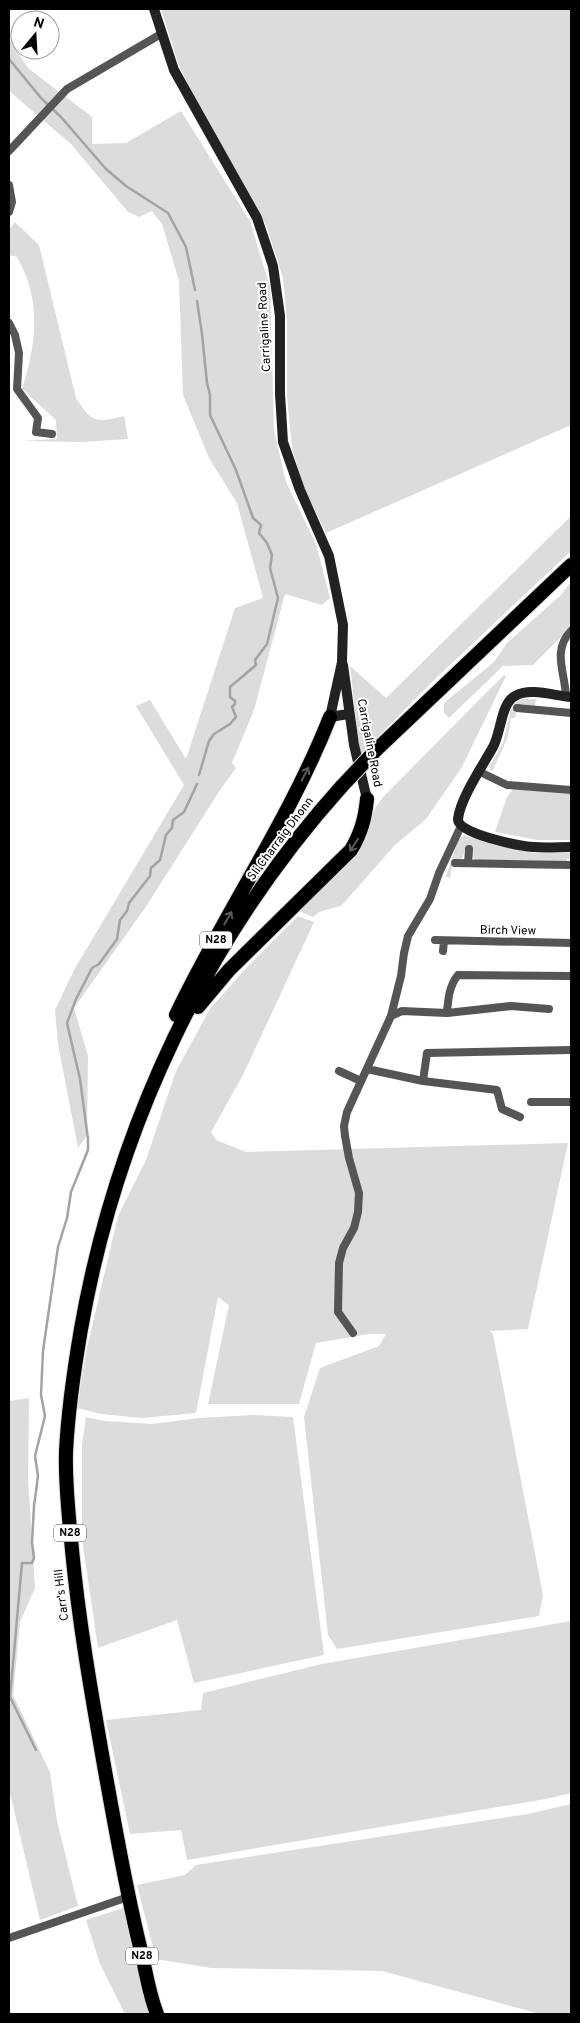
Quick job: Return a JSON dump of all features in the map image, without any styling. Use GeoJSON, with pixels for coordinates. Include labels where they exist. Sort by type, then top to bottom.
{"type":"FeatureCollection","features":[{"type":"Feature","properties":{"kind":"highway","name":"Sli Charraig Dhonn"},"geometry":{"type":"LineString","coordinates":[[121,1171],[162,1065],[192,1004],[218,956],[307,825],[376,750],[571,565]]}},
{"type":"Feature","properties":{"kind":"highway","name":"N28"},"geometry":{"type":"LineString","coordinates":[[121,1171],[126,1142],[138,1103],[163,1040],[189,986],[254,874],[316,752],[330,717]]}},
{"type":"Feature","properties":{"kind":"highway","name":"N28"},"geometry":{"type":"LineString","coordinates":[[121,1171],[133,1151],[162,1080],[198,1006],[235,964],[351,850],[360,835],[365,818],[367,799]]}},
{"type":"Feature","properties":{"kind":"highway","name":"Carr's Hill"},"geometry":{"type":"LineString","coordinates":[[121,1171],[101,1233],[86,1298],[70,1400],[66,1456],[69,1525],[77,1605],[128,1897],[157,2014]]}},
{"type":"Feature","properties":{"kind":"main road","name":"Carrigaline Road"},"geometry":{"type":"LineString","coordinates":[[154,9],[174,70],[257,218],[268,249],[276,280],[280,316],[280,394],[283,442],[300,490],[329,556],[336,584],[343,625],[342,662],[348,714],[367,799]]}},
{"type":"Feature","properties":{"kind":"main road","name":"Carrigaline Road"},"geometry":{"type":"LineString","coordinates":[[330,717],[342,662]]}},
{"type":"Feature","properties":{"kind":"main road"},"geometry":{"type":"LineString","coordinates":[[568,696],[522,693],[509,701],[505,708],[497,740],[463,802],[459,817],[461,826],[495,839],[533,847],[571,847]]}},
{"type":"Feature","properties":{"kind":"main road"},"geometry":{"type":"LineString","coordinates":[[330,717],[348,714]]}},
{"type":"Feature","properties":{"kind":"street"},"geometry":{"type":"LineString","coordinates":[[10,150],[62,94],[161,34]]}},
{"type":"Feature","properties":{"kind":"street"},"geometry":{"type":"LineString","coordinates":[[9,185],[12,202],[9,212]]}},
{"type":"Feature","properties":{"kind":"street"},"geometry":{"type":"LineString","coordinates":[[9,324],[15,335],[19,353],[17,389],[38,418],[36,432],[52,434]]}},
{"type":"Feature","properties":{"kind":"street"},"geometry":{"type":"LineString","coordinates":[[9,393],[17,389]]}},
{"type":"Feature","properties":{"kind":"street"},"geometry":{"type":"LineString","coordinates":[[568,696],[560,653],[571,631]]}},
{"type":"Feature","properties":{"kind":"street"},"geometry":{"type":"LineString","coordinates":[[542,710],[543,693]]}},
{"type":"Feature","properties":{"kind":"street"},"geometry":{"type":"LineString","coordinates":[[517,708],[571,713]]}},
{"type":"Feature","properties":{"kind":"street"},"geometry":{"type":"LineString","coordinates":[[480,772],[507,785],[571,790]]}},
{"type":"Feature","properties":{"kind":"street"},"geometry":{"type":"LineString","coordinates":[[353,1333],[338,1312],[339,1263],[342,1248],[354,1228],[358,1212],[359,1193],[348,1158],[344,1126],[347,1112],[391,1016],[408,936],[430,899],[439,873],[461,826]]}},
{"type":"Feature","properties":{"kind":"street"},"geometry":{"type":"LineString","coordinates":[[468,849],[468,863]]}},
{"type":"Feature","properties":{"kind":"street"},"geometry":{"type":"LineString","coordinates":[[455,863],[571,865]]}},
{"type":"Feature","properties":{"kind":"street","name":"Birch View"},"geometry":{"type":"LineString","coordinates":[[443,951],[439,940],[571,944]]}},
{"type":"Feature","properties":{"kind":"street"},"geometry":{"type":"LineString","coordinates":[[447,1014],[450,991],[458,975],[571,976]]}},
{"type":"Feature","properties":{"kind":"street"},"geometry":{"type":"LineString","coordinates":[[391,1016],[402,1011],[447,1014],[511,1006],[549,1009]]}},
{"type":"Feature","properties":{"kind":"street"},"geometry":{"type":"LineString","coordinates":[[422,1081],[427,1053],[571,1050]]}},
{"type":"Feature","properties":{"kind":"street"},"geometry":{"type":"LineString","coordinates":[[367,1069],[422,1081],[497,1090],[502,1109],[520,1117]]}},
{"type":"Feature","properties":{"kind":"street"},"geometry":{"type":"LineString","coordinates":[[339,1072],[362,1081]]}},
{"type":"Feature","properties":{"kind":"street"},"geometry":{"type":"LineString","coordinates":[[531,1102],[571,1102]]}},
{"type":"Feature","properties":{"kind":"street"},"geometry":{"type":"LineString","coordinates":[[9,1938],[128,1897]]}},
{"type":"Feature","properties":{"kind":"shaded area"},"geometry":{"type":"Polygon","coordinates":[[[161,9],[571,9],[571,425],[326,533],[303,486],[292,448],[287,396],[287,321],[283,278],[266,225],[235,168],[206,121],[179,66],[161,9]]]}},
{"type":"Feature","properties":{"kind":"shaded area"},"geometry":{"type":"Polygon","coordinates":[[[9,39],[10,60],[23,60],[28,68],[92,117],[92,144],[126,143],[181,111],[250,221],[270,287],[274,430],[286,482],[316,544],[330,598],[322,605],[285,594],[254,710],[232,763],[236,768],[147,905],[74,1008],[88,1056],[87,1135],[78,1148],[58,1044],[55,1010],[74,970],[184,785],[136,706],[150,700],[186,759],[235,608],[263,598],[237,503],[209,458],[183,395],[179,281],[162,224],[152,211],[139,217],[128,212],[71,144],[9,91],[9,39]]]}},
{"type":"Feature","properties":{"kind":"shaded area"},"geometry":{"type":"Polygon","coordinates":[[[15,222],[39,245],[76,398],[86,412],[95,419],[107,420],[124,416],[128,439],[81,442],[22,441],[57,439],[56,420],[22,389],[34,336],[34,309],[26,276],[17,257],[9,255],[9,230],[15,222]]]}},
{"type":"Feature","properties":{"kind":"shaded area"},"geometry":{"type":"Polygon","coordinates":[[[571,516],[571,551],[434,680],[360,755],[350,666],[386,698],[571,516]]]}},
{"type":"Feature","properties":{"kind":"shaded area"},"geometry":{"type":"Polygon","coordinates":[[[571,582],[571,627],[533,665],[503,666],[449,718],[444,713],[444,703],[494,662],[507,643],[561,595],[571,582]]]}},
{"type":"Feature","properties":{"kind":"shaded area"},"geometry":{"type":"Polygon","coordinates":[[[504,675],[506,676],[462,767],[426,819],[395,845],[341,906],[319,912],[313,917],[299,911],[356,851],[370,824],[375,808],[383,797],[504,675]]]}},
{"type":"Feature","properties":{"kind":"shaded area"},"geometry":{"type":"Polygon","coordinates":[[[523,699],[536,699],[535,706],[522,704],[518,706],[515,718],[511,718],[508,737],[492,772],[489,767],[503,743],[511,709],[516,702],[523,699]]]}},
{"type":"Feature","properties":{"kind":"shaded area"},"geometry":{"type":"Polygon","coordinates":[[[513,789],[571,794],[571,840],[538,840],[495,832],[507,797],[513,789]]]}},
{"type":"Feature","properties":{"kind":"shaded area"},"geometry":{"type":"Polygon","coordinates":[[[464,835],[494,845],[534,853],[571,853],[571,859],[567,859],[567,861],[479,860],[474,859],[465,849],[463,857],[452,866],[450,879],[446,876],[458,840],[464,835]]]}},
{"type":"Feature","properties":{"kind":"shaded area"},"geometry":{"type":"Polygon","coordinates":[[[298,916],[314,922],[243,1075],[211,1132],[216,1140],[246,1152],[568,1143],[528,1329],[490,1331],[493,1334],[543,1595],[539,1616],[337,1649],[328,1635],[304,1417],[320,1368],[379,1346],[386,1334],[369,1334],[316,1343],[299,1404],[208,1404],[229,1305],[218,1297],[196,1413],[142,1418],[101,1414],[77,1408],[86,1352],[118,1216],[146,1160],[176,1071],[210,1009],[247,967],[298,916]]]}},
{"type":"Feature","properties":{"kind":"shaded area"},"geometry":{"type":"Polygon","coordinates":[[[29,1398],[28,1479],[35,1588],[20,1622],[13,1695],[50,1772],[57,1821],[78,1906],[40,1920],[9,1789],[9,1401],[29,1398]]]}},
{"type":"Feature","properties":{"kind":"shaded area"},"geometry":{"type":"Polygon","coordinates":[[[254,1415],[293,1417],[324,1655],[194,1683],[177,1620],[98,1648],[82,1539],[82,1445],[86,1417],[104,1421],[152,1424],[199,1418],[254,1415]]]}},
{"type":"Feature","properties":{"kind":"shaded area"},"geometry":{"type":"Polygon","coordinates":[[[571,1621],[571,1793],[546,1799],[187,1860],[181,1830],[130,1834],[106,1720],[201,1710],[203,1693],[322,1664],[571,1621]]]}},
{"type":"Feature","properties":{"kind":"shaded area"},"geometry":{"type":"Polygon","coordinates":[[[571,1804],[571,2014],[540,2014],[382,1971],[211,1968],[156,1959],[137,1885],[185,1875],[196,1865],[528,1814],[571,1804]]]}},
{"type":"Feature","properties":{"kind":"shaded area"},"geometry":{"type":"Polygon","coordinates":[[[123,1908],[152,2014],[125,2014],[100,1964],[86,1920],[123,1908]]]}},
{"type":"Feature","properties":{"kind":"waterway"},"geometry":{"type":"LineString","coordinates":[[9,59],[41,98],[61,117],[106,169],[126,186],[168,213],[186,247],[195,290]]}},
{"type":"Feature","properties":{"kind":"waterway"},"geometry":{"type":"LineString","coordinates":[[197,301],[210,395],[210,415],[236,470],[253,518],[261,525],[259,533],[267,543],[272,555],[270,568],[278,598],[267,644],[255,660],[256,665],[230,687],[230,697],[235,701],[232,707],[236,717],[230,724],[214,734],[209,741],[199,775]]}},
{"type":"Feature","properties":{"kind":"waterway"},"geometry":{"type":"LineString","coordinates":[[36,1750],[10,1697],[22,1563],[32,1563],[34,1558],[32,1542],[38,1476],[35,1456],[45,1416],[41,1395],[43,1351],[58,1247],[67,1218],[71,1192],[88,1150],[80,1079],[67,1023],[76,999],[92,968],[99,964],[117,939],[120,920],[127,911],[129,903],[150,876],[151,868],[160,860],[166,835],[172,828],[173,820],[184,812],[197,784]]}}]}
